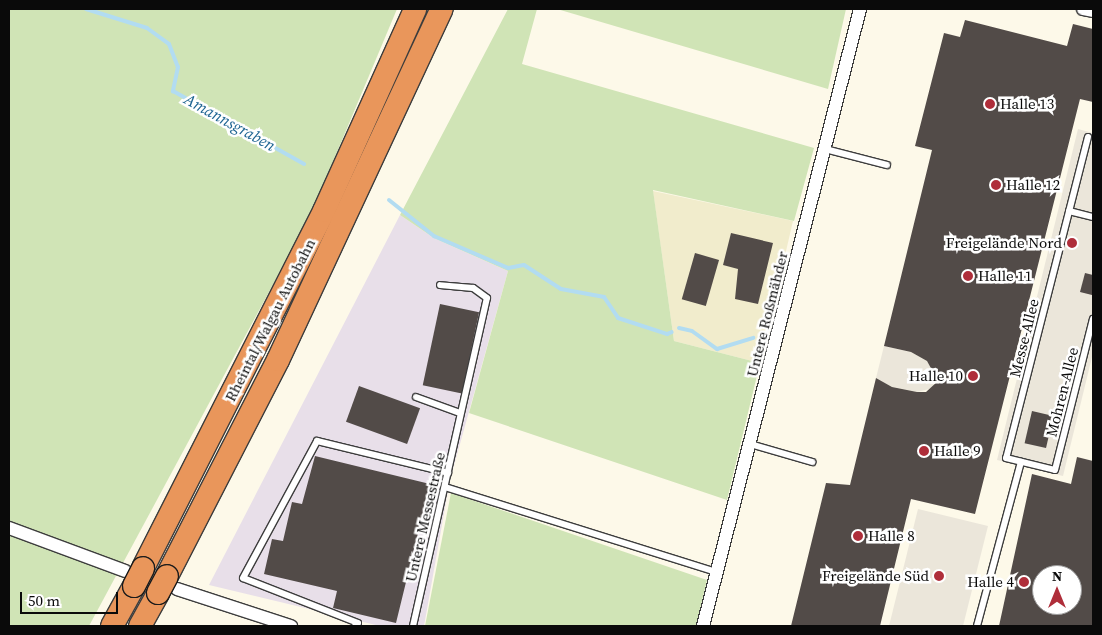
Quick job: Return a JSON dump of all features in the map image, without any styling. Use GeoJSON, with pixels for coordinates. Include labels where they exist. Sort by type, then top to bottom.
{"type":"FeatureCollection","features":[{"type":"Feature","properties":{"kind":"highway","name":"Rheintal/Walgau Autobahn"},"geometry":{"type":"LineString","coordinates":[[112,626],[134,575],[311,238],[415,9]]}},
{"type":"Feature","properties":{"kind":"highway","name":"Rheintal/Walgau Autobahn"},"geometry":{"type":"LineString","coordinates":[[140,626],[167,586],[278,360],[442,10]]}},
{"type":"Feature","properties":{"kind":"street","name":"Untere Roßmähder"},"geometry":{"type":"LineString","coordinates":[[703,626],[861,9]]}},
{"type":"Feature","properties":{"kind":"street"},"geometry":{"type":"LineString","coordinates":[[1083,9],[1093,12]]}},
{"type":"Feature","properties":{"kind":"street"},"geometry":{"type":"LineString","coordinates":[[9,528],[134,575]]}},
{"type":"Feature","properties":{"kind":"street"},"geometry":{"type":"LineString","coordinates":[[167,586],[291,626]]}},
{"type":"Feature","properties":{"kind":"lane","name":"Messe-Allee"},"geometry":{"type":"LineString","coordinates":[[1021,462],[1006,458],[1088,137]]}},
{"type":"Feature","properties":{"kind":"lane"},"geometry":{"type":"LineString","coordinates":[[825,149],[887,165]]}},
{"type":"Feature","properties":{"kind":"lane"},"geometry":{"type":"LineString","coordinates":[[1069,211],[1093,217]]}},
{"type":"Feature","properties":{"kind":"lane","name":"Untere Messestraße"},"geometry":{"type":"LineString","coordinates":[[413,626],[487,298],[473,288],[440,285]]}},
{"type":"Feature","properties":{"kind":"lane","name":"Mohren-Allee"},"geometry":{"type":"LineString","coordinates":[[1021,462],[1055,470],[1093,319]]}},
{"type":"Feature","properties":{"kind":"lane"},"geometry":{"type":"LineString","coordinates":[[416,397],[460,413]]}},
{"type":"Feature","properties":{"kind":"lane"},"geometry":{"type":"LineString","coordinates":[[355,626],[358,623],[243,578],[317,441],[448,473]]}},
{"type":"Feature","properties":{"kind":"lane"},"geometry":{"type":"LineString","coordinates":[[750,444],[812,462]]}},
{"type":"Feature","properties":{"kind":"lane"},"geometry":{"type":"LineString","coordinates":[[977,626],[1021,462]]}},
{"type":"Feature","properties":{"kind":"lane"},"geometry":{"type":"LineString","coordinates":[[445,487],[718,572]]}},
{"type":"Feature","properties":{"kind":"shaded area","name":"Freigelände Nord"},"geometry":{"type":"Polygon","coordinates":[[[1078,129],[1093,133],[1093,353],[1063,476],[997,460],[1078,129]]]}},
{"type":"Feature","properties":{"kind":"shaded area"},"geometry":{"type":"Polygon","coordinates":[[[653,191],[793,221],[760,363],[674,341],[653,191]]]}},
{"type":"Feature","properties":{"kind":"shaded area"},"geometry":{"type":"Polygon","coordinates":[[[400,215],[434,238],[508,271],[450,480],[424,626],[380,626],[209,585],[400,215]]]}},
{"type":"Feature","properties":{"kind":"shaded area"},"geometry":{"type":"Polygon","coordinates":[[[884,346],[911,352],[927,361],[936,373],[933,388],[917,392],[892,387],[876,378],[884,346]]]}},
{"type":"Feature","properties":{"kind":"shaded area","name":"Freigelände Süd"},"geometry":{"type":"Polygon","coordinates":[[[918,509],[988,526],[963,626],[889,626],[918,509]]]}},
{"type":"Feature","properties":{"kind":"green space"},"geometry":{"type":"Polygon","coordinates":[[[9,9],[397,9],[311,214],[89,626],[9,626],[9,9]]]}},
{"type":"Feature","properties":{"kind":"green space"},"geometry":{"type":"Polygon","coordinates":[[[508,9],[537,9],[522,64],[814,148],[794,221],[653,190],[674,341],[760,363],[727,500],[469,413],[508,271],[434,238],[400,215],[508,9]]]}},
{"type":"Feature","properties":{"kind":"green space"},"geometry":{"type":"Polygon","coordinates":[[[557,9],[846,9],[828,89],[557,9]]]}},
{"type":"Feature","properties":{"kind":"green space"},"geometry":{"type":"Polygon","coordinates":[[[451,493],[707,580],[696,626],[425,626],[451,493]]]}},
{"type":"Feature","properties":{"kind":"building"},"geometry":{"type":"Polygon","coordinates":[[[965,20],[1067,46],[1073,24],[1093,29],[1093,102],[1080,99],[975,514],[911,499],[880,626],[791,626],[826,483],[850,485],[876,378],[892,387],[917,392],[926,392],[938,381],[927,361],[911,352],[884,346],[932,150],[915,146],[944,33],[960,37],[965,20]]]}},
{"type":"Feature","properties":{"kind":"building"},"geometry":{"type":"Polygon","coordinates":[[[731,233],[773,243],[758,304],[735,299],[738,269],[723,265],[731,233]]]}},
{"type":"Feature","properties":{"kind":"building"},"geometry":{"type":"Polygon","coordinates":[[[695,253],[719,260],[706,306],[682,299],[695,253]]]}},
{"type":"Feature","properties":{"kind":"building"},"geometry":{"type":"Polygon","coordinates":[[[1085,273],[1093,275],[1092,295],[1080,292],[1085,273]]]}},
{"type":"Feature","properties":{"kind":"building"},"geometry":{"type":"Polygon","coordinates":[[[440,304],[479,312],[462,394],[423,385],[440,304]]]}},
{"type":"Feature","properties":{"kind":"building"},"geometry":{"type":"Polygon","coordinates":[[[359,386],[420,408],[407,444],[346,422],[359,386]]]}},
{"type":"Feature","properties":{"kind":"building"},"geometry":{"type":"Polygon","coordinates":[[[1032,411],[1053,416],[1046,448],[1025,443],[1032,411]]]}},
{"type":"Feature","properties":{"kind":"building"},"geometry":{"type":"Polygon","coordinates":[[[315,456],[430,484],[396,623],[333,608],[337,591],[264,574],[272,539],[283,541],[292,502],[302,504],[315,456]]]}},
{"type":"Feature","properties":{"kind":"building"},"geometry":{"type":"Polygon","coordinates":[[[1077,457],[1093,461],[1093,626],[999,626],[1032,474],[1071,484],[1077,457]]]}},
{"type":"Feature","properties":{"kind":"waterway","name":"Amannsgraben"},"geometry":{"type":"LineString","coordinates":[[86,9],[147,28],[169,44],[178,67],[173,91],[304,164]]}},
{"type":"Feature","properties":{"kind":"waterway"},"geometry":{"type":"LineString","coordinates":[[389,200],[434,236],[508,268],[524,265],[561,289],[604,297],[618,318],[667,334],[672,332]]}},
{"type":"Feature","properties":{"kind":"waterway"},"geometry":{"type":"LineString","coordinates":[[679,328],[692,331],[717,349],[753,338]]}},
{"type":"Feature","properties":{"kind":"place","name":"Halle 13"},"geometry":{"type":"Point","coordinates":[990,104]}},
{"type":"Feature","properties":{"kind":"place","name":"Halle 12"},"geometry":{"type":"Point","coordinates":[996,185]}},
{"type":"Feature","properties":{"kind":"place","name":"Freigelände Nord"},"geometry":{"type":"Point","coordinates":[1072,243]}},
{"type":"Feature","properties":{"kind":"place","name":"Halle 11"},"geometry":{"type":"Point","coordinates":[968,276]}},
{"type":"Feature","properties":{"kind":"place","name":"Halle 10"},"geometry":{"type":"Point","coordinates":[973,376]}},
{"type":"Feature","properties":{"kind":"place","name":"Halle 9"},"geometry":{"type":"Point","coordinates":[924,451]}},
{"type":"Feature","properties":{"kind":"place","name":"Halle 8"},"geometry":{"type":"Point","coordinates":[858,536]}},
{"type":"Feature","properties":{"kind":"place","name":"Freigelände Süd"},"geometry":{"type":"Point","coordinates":[939,576]}},
{"type":"Feature","properties":{"kind":"place","name":"Halle 4"},"geometry":{"type":"Point","coordinates":[1024,582]}}]}
